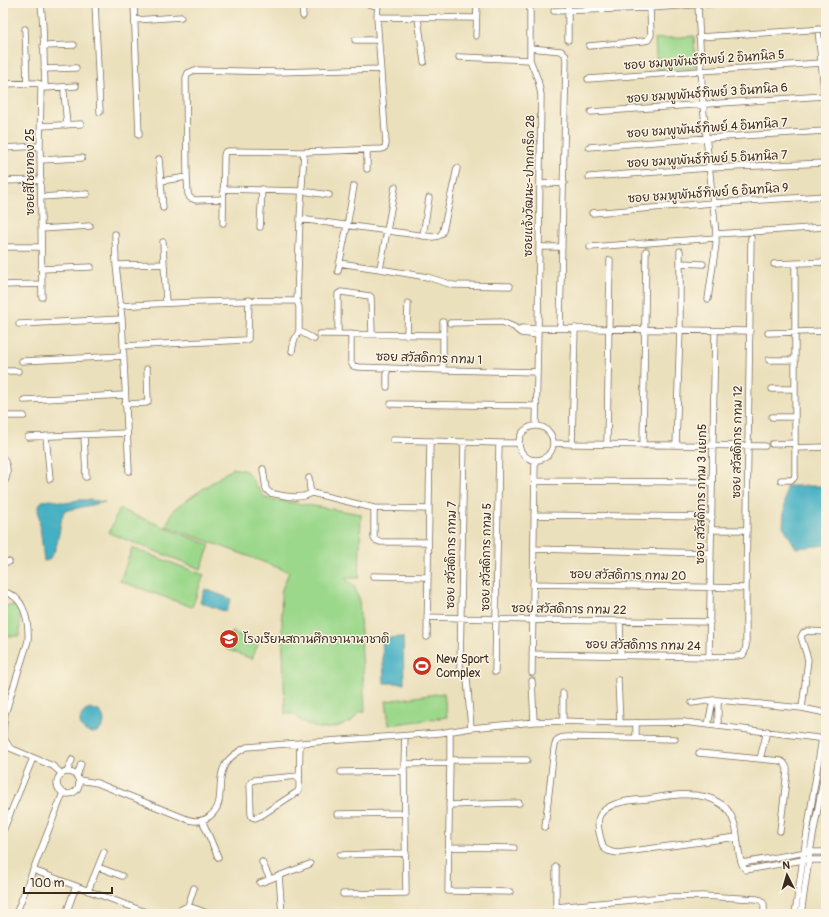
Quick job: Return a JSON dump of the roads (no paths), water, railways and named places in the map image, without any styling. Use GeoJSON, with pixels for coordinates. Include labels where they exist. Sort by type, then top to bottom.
{"type":"FeatureCollection","features":[{"type":"Feature","properties":{"kind":"street"},"geometry":{"type":"LineString","coordinates":[[41,3],[45,88],[76,86]]}},
{"type":"Feature","properties":{"kind":"street"},"geometry":{"type":"LineString","coordinates":[[95,3],[100,112]]}},
{"type":"Feature","properties":{"kind":"street"},"geometry":{"type":"LineString","coordinates":[[134,3],[139,135]]}},
{"type":"Feature","properties":{"kind":"street"},"geometry":{"type":"LineString","coordinates":[[302,3],[303,16]]}},
{"type":"Feature","properties":{"kind":"street"},"geometry":{"type":"LineString","coordinates":[[222,223],[225,152],[304,152],[367,150],[382,149],[385,147],[378,40],[378,4],[366,3]]}},
{"type":"Feature","properties":{"kind":"street"},"geometry":{"type":"LineString","coordinates":[[476,36],[477,3]]}},
{"type":"Feature","properties":{"kind":"street","name":"ซอยแจ้งวัฒนะ-ปากเกร็ด 28"},"geometry":{"type":"LineString","coordinates":[[530,3],[530,60],[538,80],[541,94],[536,426]]}},
{"type":"Feature","properties":{"kind":"street"},"geometry":{"type":"LineString","coordinates":[[568,3],[568,40]]}},
{"type":"Feature","properties":{"kind":"street"},"geometry":{"type":"LineString","coordinates":[[554,12],[721,3]]}},
{"type":"Feature","properties":{"kind":"street"},"geometry":{"type":"LineString","coordinates":[[698,4],[703,105],[716,236],[708,299]]}},
{"type":"Feature","properties":{"kind":"street"},"geometry":{"type":"LineString","coordinates":[[589,46],[643,42],[648,40],[651,35],[650,8]]}},
{"type":"Feature","properties":{"kind":"street"},"geometry":{"type":"LineString","coordinates":[[135,20],[181,17]]}},
{"type":"Feature","properties":{"kind":"street"},"geometry":{"type":"LineString","coordinates":[[377,17],[476,18]]}},
{"type":"Feature","properties":{"kind":"street"},"geometry":{"type":"LineString","coordinates":[[418,18],[424,62]]}},
{"type":"Feature","properties":{"kind":"street"},"geometry":{"type":"LineString","coordinates":[[24,29],[27,84]]}},
{"type":"Feature","properties":{"kind":"street"},"geometry":{"type":"LineString","coordinates":[[818,29],[825,99],[826,136]]}},
{"type":"Feature","properties":{"kind":"street"},"geometry":{"type":"LineString","coordinates":[[699,37],[826,29]]}},
{"type":"Feature","properties":{"kind":"street"},"geometry":{"type":"LineString","coordinates":[[355,40],[378,40]]}},
{"type":"Feature","properties":{"kind":"street"},"geometry":{"type":"LineString","coordinates":[[43,46],[74,45]]}},
{"type":"Feature","properties":{"kind":"street"},"geometry":{"type":"LineString","coordinates":[[530,48],[561,51],[565,54],[566,60],[560,328]]}},
{"type":"Feature","properties":{"kind":"street"},"geometry":{"type":"LineString","coordinates":[[459,57],[530,60]]}},
{"type":"Feature","properties":{"kind":"street","name":"ซอย ชมพูพันธ์ทิพย์ 2 อินทนิล 5"},"geometry":{"type":"LineString","coordinates":[[588,80],[702,70],[821,63]]}},
{"type":"Feature","properties":{"kind":"street"},"geometry":{"type":"LineString","coordinates":[[44,69],[76,68]]}},
{"type":"Feature","properties":{"kind":"street"},"geometry":{"type":"LineString","coordinates":[[223,199],[196,200],[190,198],[188,194],[186,78],[188,73],[195,70],[279,72],[380,69]]}},
{"type":"Feature","properties":{"kind":"street","name":"ซอยสีไชยทอง 25"},"geometry":{"type":"LineString","coordinates":[[3,84],[40,84],[41,87],[40,160],[42,297]]}},
{"type":"Feature","properties":{"kind":"street"},"geometry":{"type":"LineString","coordinates":[[64,92],[66,125]]}},
{"type":"Feature","properties":{"kind":"street","name":"ซอย ชมพูพันธ์ทิพย์ 3 อินทนิล 6"},"geometry":{"type":"LineString","coordinates":[[591,112],[825,99]]}},
{"type":"Feature","properties":{"kind":"street"},"geometry":{"type":"LineString","coordinates":[[41,126],[81,124]]}},
{"type":"Feature","properties":{"kind":"street","name":"ซอย ชมพูพันธ์ทิพย์ 4 อินทนิล 7"},"geometry":{"type":"LineString","coordinates":[[589,148],[707,138],[826,131]]}},
{"type":"Feature","properties":{"kind":"street"},"geometry":{"type":"LineString","coordinates":[[3,148],[40,146]]}},
{"type":"Feature","properties":{"kind":"street"},"geometry":{"type":"LineString","coordinates":[[366,169],[367,150]]}},
{"type":"Feature","properties":{"kind":"street"},"geometry":{"type":"LineString","coordinates":[[292,351],[294,341],[299,331],[299,307],[297,301],[304,152]]}},
{"type":"Feature","properties":{"kind":"street"},"geometry":{"type":"LineString","coordinates":[[40,160],[82,158]]}},
{"type":"Feature","properties":{"kind":"street"},"geometry":{"type":"LineString","coordinates":[[159,159],[163,208]]}},
{"type":"Feature","properties":{"kind":"street","name":"ซอย ชมพูพันธ์ทิพย์ 5 อินทนิล 7"},"geometry":{"type":"LineString","coordinates":[[589,177],[709,168],[826,163]]}},
{"type":"Feature","properties":{"kind":"street"},"geometry":{"type":"LineString","coordinates":[[300,219],[433,238],[439,237],[442,234],[457,168]]}},
{"type":"Feature","properties":{"kind":"street"},"geometry":{"type":"LineString","coordinates":[[161,181],[187,177]]}},
{"type":"Feature","properties":{"kind":"street"},"geometry":{"type":"LineString","coordinates":[[3,180],[41,180]]}},
{"type":"Feature","properties":{"kind":"street"},"geometry":{"type":"LineString","coordinates":[[540,184],[564,183]]}},
{"type":"Feature","properties":{"kind":"street"},"geometry":{"type":"LineString","coordinates":[[338,271],[354,186]]}},
{"type":"Feature","properties":{"kind":"street"},"geometry":{"type":"LineString","coordinates":[[380,269],[395,187]]}},
{"type":"Feature","properties":{"kind":"street"},"geometry":{"type":"LineString","coordinates":[[223,189],[302,191],[329,195]]}},
{"type":"Feature","properties":{"kind":"street"},"geometry":{"type":"LineString","coordinates":[[260,227],[262,189]]}},
{"type":"Feature","properties":{"kind":"street"},"geometry":{"type":"LineString","coordinates":[[41,197],[88,194]]}},
{"type":"Feature","properties":{"kind":"street","name":"ซอย ชมพูพันธ์ทิพย์ 6 อินทนิล 9"},"geometry":{"type":"LineString","coordinates":[[592,213],[713,203],[826,196]]}},
{"type":"Feature","properties":{"kind":"street"},"geometry":{"type":"LineString","coordinates":[[423,236],[430,198]]}},
{"type":"Feature","properties":{"kind":"street"},"geometry":{"type":"LineString","coordinates":[[41,229],[90,226]]}},
{"type":"Feature","properties":{"kind":"street"},"geometry":{"type":"LineString","coordinates":[[590,247],[826,227]]}},
{"type":"Feature","properties":{"kind":"street"},"geometry":{"type":"LineString","coordinates":[[115,234],[116,265],[122,319],[128,471]]}},
{"type":"Feature","properties":{"kind":"street","name":"ซอย สวัสดิการ กทม 12"},"geometry":{"type":"LineString","coordinates":[[746,646],[751,238]]}},
{"type":"Feature","properties":{"kind":"street"},"geometry":{"type":"LineString","coordinates":[[163,242],[166,303]]}},
{"type":"Feature","properties":{"kind":"street"},"geometry":{"type":"LineString","coordinates":[[3,247],[41,247]]}},
{"type":"Feature","properties":{"kind":"street"},"geometry":{"type":"LineString","coordinates":[[539,247],[562,247]]}},
{"type":"Feature","properties":{"kind":"street"},"geometry":{"type":"LineString","coordinates":[[643,445],[646,251]]}},
{"type":"Feature","properties":{"kind":"street"},"geometry":{"type":"LineString","coordinates":[[676,445],[680,330],[680,251]]}},
{"type":"Feature","properties":{"kind":"street"},"geometry":{"type":"LineString","coordinates":[[607,444],[610,260]]}},
{"type":"Feature","properties":{"kind":"street"},"geometry":{"type":"LineString","coordinates":[[774,264],[826,262]]}},
{"type":"Feature","properties":{"kind":"street"},"geometry":{"type":"LineString","coordinates":[[781,480],[791,480],[795,475],[795,263]]}},
{"type":"Feature","properties":{"kind":"street"},"geometry":{"type":"LineString","coordinates":[[116,265],[164,264]]}},
{"type":"Feature","properties":{"kind":"street"},"geometry":{"type":"LineString","coordinates":[[339,264],[432,278],[452,285],[510,286]]}},
{"type":"Feature","properties":{"kind":"street"},"geometry":{"type":"LineString","coordinates":[[680,264],[703,264]]}},
{"type":"Feature","properties":{"kind":"street"},"geometry":{"type":"LineString","coordinates":[[41,269],[91,267]]}},
{"type":"Feature","properties":{"kind":"street"},"geometry":{"type":"LineString","coordinates":[[3,285],[41,284]]}},
{"type":"Feature","properties":{"kind":"street"},"geometry":{"type":"LineString","coordinates":[[338,334],[338,294],[341,292],[370,296],[372,334]]}},
{"type":"Feature","properties":{"kind":"street"},"geometry":{"type":"LineString","coordinates":[[120,306],[249,300],[297,301]]}},
{"type":"Feature","properties":{"kind":"street"},"geometry":{"type":"LineString","coordinates":[[123,346],[248,339],[249,300]]}},
{"type":"Feature","properties":{"kind":"street"},"geometry":{"type":"LineString","coordinates":[[408,303],[408,335]]}},
{"type":"Feature","properties":{"kind":"street"},"geometry":{"type":"LineString","coordinates":[[19,324],[122,319]]}},
{"type":"Feature","properties":{"kind":"street"},"geometry":{"type":"LineString","coordinates":[[443,322],[443,370]]}},
{"type":"Feature","properties":{"kind":"street"},"geometry":{"type":"LineString","coordinates":[[450,324],[502,322],[514,327],[521,333],[560,328],[750,331]]}},
{"type":"Feature","properties":{"kind":"street"},"geometry":{"type":"LineString","coordinates":[[572,444],[575,328]]}},
{"type":"Feature","properties":{"kind":"street"},"geometry":{"type":"LineString","coordinates":[[299,331],[314,339]]}},
{"type":"Feature","properties":{"kind":"street","name":"ซอย สวัสดิการ กทม 3 แยก5"},"geometry":{"type":"LineString","coordinates":[[710,657],[714,331]]}},
{"type":"Feature","properties":{"kind":"street"},"geometry":{"type":"LineString","coordinates":[[768,333],[826,332]]}},
{"type":"Feature","properties":{"kind":"street"},"geometry":{"type":"LineString","coordinates":[[320,334],[443,335]]}},
{"type":"Feature","properties":{"kind":"street","name":"ซอย สวัสดิการ กทม 1"},"geometry":{"type":"LineString","coordinates":[[351,334],[351,362],[353,366],[537,372]]}},
{"type":"Feature","properties":{"kind":"street"},"geometry":{"type":"LineString","coordinates":[[22,361],[123,356]]}},
{"type":"Feature","properties":{"kind":"street"},"geometry":{"type":"LineString","coordinates":[[769,360],[795,360]]}},
{"type":"Feature","properties":{"kind":"street"},"geometry":{"type":"LineString","coordinates":[[387,368],[387,387]]}},
{"type":"Feature","properties":{"kind":"street"},"geometry":{"type":"LineString","coordinates":[[125,404],[148,402],[147,369]]}},
{"type":"Feature","properties":{"kind":"street"},"geometry":{"type":"LineString","coordinates":[[3,372],[18,371]]}},
{"type":"Feature","properties":{"kind":"street"},"geometry":{"type":"LineString","coordinates":[[772,388],[795,389]]}},
{"type":"Feature","properties":{"kind":"street"},"geometry":{"type":"LineString","coordinates":[[24,400],[124,395]]}},
{"type":"Feature","properties":{"kind":"street"},"geometry":{"type":"LineString","coordinates":[[391,404],[536,406]]}},
{"type":"Feature","properties":{"kind":"street"},"geometry":{"type":"LineString","coordinates":[[3,416],[24,416]]}},
{"type":"Feature","properties":{"kind":"street"},"geometry":{"type":"LineString","coordinates":[[772,417],[795,417]]}},
{"type":"Feature","properties":{"kind":"street"},"geometry":{"type":"LineString","coordinates":[[536,426],[542,427],[548,431],[553,443],[548,455],[542,459],[535,460],[524,455],[520,449],[519,443],[520,436],[524,431],[529,427],[536,426]]}},
{"type":"Feature","properties":{"kind":"street"},"geometry":{"type":"LineString","coordinates":[[28,437],[126,433]]}},
{"type":"Feature","properties":{"kind":"street"},"geometry":{"type":"LineString","coordinates":[[84,435],[86,477]]}},
{"type":"Feature","properties":{"kind":"street"},"geometry":{"type":"LineString","coordinates":[[46,436],[50,480]]}},
{"type":"Feature","properties":{"kind":"street"},"geometry":{"type":"LineString","coordinates":[[393,440],[519,443]]}},
{"type":"Feature","properties":{"kind":"street"},"geometry":{"type":"LineString","coordinates":[[427,637],[430,441]]}},
{"type":"Feature","properties":{"kind":"street","name":"ซอย สวัสดิการ กทม 7"},"geometry":{"type":"LineString","coordinates":[[460,669],[464,442]]}},
{"type":"Feature","properties":{"kind":"street","name":"ซอย สวัสดิการ กทม 5"},"geometry":{"type":"LineString","coordinates":[[495,672],[499,443]]}},
{"type":"Feature","properties":{"kind":"street"},"geometry":{"type":"LineString","coordinates":[[553,443],[765,446]]}},
{"type":"Feature","properties":{"kind":"street"},"geometry":{"type":"LineString","coordinates":[[772,444],[826,447]]}},
{"type":"Feature","properties":{"kind":"street"},"geometry":{"type":"LineString","coordinates":[[3,458],[8,468],[5,482],[3,484]]}},
{"type":"Feature","properties":{"kind":"street"},"geometry":{"type":"LineString","coordinates":[[532,673],[535,460]]}},
{"type":"Feature","properties":{"kind":"street"},"geometry":{"type":"LineString","coordinates":[[263,469],[266,489],[270,493],[299,497],[312,493],[374,508],[429,509]]}},
{"type":"Feature","properties":{"kind":"street"},"geometry":{"type":"LineString","coordinates":[[309,478],[312,493]]}},
{"type":"Feature","properties":{"kind":"street"},"geometry":{"type":"LineString","coordinates":[[535,481],[712,482]]}},
{"type":"Feature","properties":{"kind":"street"},"geometry":{"type":"LineString","coordinates":[[374,508],[375,540],[380,542],[428,542]]}},
{"type":"Feature","properties":{"kind":"street"},"geometry":{"type":"LineString","coordinates":[[534,515],[712,517]]}},
{"type":"Feature","properties":{"kind":"street"},"geometry":{"type":"LineString","coordinates":[[712,530],[747,530]]}},
{"type":"Feature","properties":{"kind":"street"},"geometry":{"type":"LineString","coordinates":[[534,549],[711,553]]}},
{"type":"Feature","properties":{"kind":"street"},"geometry":{"type":"LineString","coordinates":[[373,576],[427,577]]}},
{"type":"Feature","properties":{"kind":"street","name":"ซอย สวัสดิการ กทม 20"},"geometry":{"type":"LineString","coordinates":[[533,584],[746,588]]}},
{"type":"Feature","properties":{"kind":"street"},"geometry":{"type":"LineString","coordinates":[[3,592],[19,600],[26,615],[28,630],[28,641],[5,714],[3,733],[10,748],[53,766],[64,773],[73,773],[78,778],[97,783],[189,820],[202,820],[209,818],[214,813],[218,807],[224,766],[236,753],[247,747],[440,733],[471,728],[534,722],[684,722],[824,738],[806,859],[801,914]]}},
{"type":"Feature","properties":{"kind":"street","name":"ซอย สวัสดิการ กทม 22"},"geometry":{"type":"LineString","coordinates":[[427,617],[710,622]]}},
{"type":"Feature","properties":{"kind":"street"},"geometry":{"type":"LineString","coordinates":[[620,621],[621,655]]}},
{"type":"Feature","properties":{"kind":"street"},"geometry":{"type":"LineString","coordinates":[[802,708],[808,660],[801,637],[803,633],[808,631],[826,632]]}},
{"type":"Feature","properties":{"kind":"street","name":"ซอย สวัสดิการ กทม 24"},"geometry":{"type":"LineString","coordinates":[[532,654],[710,657],[737,656],[743,655],[746,646]]}},
{"type":"Feature","properties":{"kind":"street"},"geometry":{"type":"LineString","coordinates":[[467,678],[471,728]]}},
{"type":"Feature","properties":{"kind":"street"},"geometry":{"type":"LineString","coordinates":[[618,680],[620,723]]}},
{"type":"Feature","properties":{"kind":"street"},"geometry":{"type":"LineString","coordinates":[[532,681],[534,722]]}},
{"type":"Feature","properties":{"kind":"street"},"geometry":{"type":"LineString","coordinates":[[563,693],[563,722]]}},
{"type":"Feature","properties":{"kind":"street"},"geometry":{"type":"LineString","coordinates":[[708,725],[716,700]]}},
{"type":"Feature","properties":{"kind":"street"},"geometry":{"type":"LineString","coordinates":[[716,700],[718,726]]}},
{"type":"Feature","properties":{"kind":"street"},"geometry":{"type":"LineString","coordinates":[[692,703],[716,700],[802,708],[826,713]]}},
{"type":"Feature","properties":{"kind":"street"},"geometry":{"type":"LineString","coordinates":[[636,723],[636,738]]}},
{"type":"Feature","properties":{"kind":"street"},"geometry":{"type":"LineString","coordinates":[[450,731],[448,892],[510,892]]}},
{"type":"Feature","properties":{"kind":"street"},"geometry":{"type":"LineString","coordinates":[[760,759],[767,732]]}},
{"type":"Feature","properties":{"kind":"street"},"geometry":{"type":"LineString","coordinates":[[343,894],[406,893],[404,771],[405,736]]}},
{"type":"Feature","properties":{"kind":"street"},"geometry":{"type":"LineString","coordinates":[[545,827],[555,741],[560,737],[675,739]]}},
{"type":"Feature","properties":{"kind":"street"},"geometry":{"type":"LineString","coordinates":[[299,776],[252,781],[250,784],[252,817],[255,818],[262,815],[299,790],[300,743]]}},
{"type":"Feature","properties":{"kind":"street"},"geometry":{"type":"LineString","coordinates":[[699,753],[781,760],[787,768],[780,831]]}},
{"type":"Feature","properties":{"kind":"street"},"geometry":{"type":"LineString","coordinates":[[3,831],[32,758]]}},
{"type":"Feature","properties":{"kind":"street"},"geometry":{"type":"LineString","coordinates":[[72,760],[64,773],[58,778],[57,784],[63,793],[68,794],[76,790],[78,786],[81,764]]}},
{"type":"Feature","properties":{"kind":"street"},"geometry":{"type":"LineString","coordinates":[[404,764],[450,761],[527,760]]}},
{"type":"Feature","properties":{"kind":"street"},"geometry":{"type":"LineString","coordinates":[[807,852],[826,764]]}},
{"type":"Feature","properties":{"kind":"street"},"geometry":{"type":"LineString","coordinates":[[341,772],[404,771]]}},
{"type":"Feature","properties":{"kind":"street"},"geometry":{"type":"LineString","coordinates":[[16,914],[63,793]]}},
{"type":"Feature","properties":{"kind":"street"},"geometry":{"type":"LineString","coordinates":[[737,837],[618,853],[605,851],[598,820],[600,814],[606,809],[614,804],[627,801],[670,796],[691,795],[706,797],[717,802],[730,814],[736,828],[742,863],[746,870],[806,859],[826,860]]}},
{"type":"Feature","properties":{"kind":"street"},"geometry":{"type":"LineString","coordinates":[[450,805],[519,803]]}},
{"type":"Feature","properties":{"kind":"street"},"geometry":{"type":"LineString","coordinates":[[338,814],[405,813]]}},
{"type":"Feature","properties":{"kind":"street"},"geometry":{"type":"LineString","coordinates":[[202,820],[218,858]]}},
{"type":"Feature","properties":{"kind":"street"},"geometry":{"type":"LineString","coordinates":[[449,847],[514,848]]}},
{"type":"Feature","properties":{"kind":"street"},"geometry":{"type":"LineString","coordinates":[[88,891],[104,852]]}},
{"type":"Feature","properties":{"kind":"street"},"geometry":{"type":"LineString","coordinates":[[742,863],[807,852],[826,852]]}},
{"type":"Feature","properties":{"kind":"street"},"geometry":{"type":"LineString","coordinates":[[340,855],[406,853]]}},
{"type":"Feature","properties":{"kind":"street"},"geometry":{"type":"LineString","coordinates":[[795,914],[806,859]]}},
{"type":"Feature","properties":{"kind":"street"},"geometry":{"type":"LineString","coordinates":[[262,862],[270,879]]}},
{"type":"Feature","properties":{"kind":"street"},"geometry":{"type":"LineString","coordinates":[[260,883],[310,864]]}},
{"type":"Feature","properties":{"kind":"street"},"geometry":{"type":"LineString","coordinates":[[98,867],[122,876]]}},
{"type":"Feature","properties":{"kind":"street"},"geometry":{"type":"LineString","coordinates":[[556,867],[556,914]]}},
{"type":"Feature","properties":{"kind":"street"},"geometry":{"type":"LineString","coordinates":[[33,870],[151,914]]}},
{"type":"Feature","properties":{"kind":"street"},"geometry":{"type":"LineString","coordinates":[[279,876],[282,914]]}},
{"type":"Feature","properties":{"kind":"street"},"geometry":{"type":"LineString","coordinates":[[66,914],[76,886]]}},
{"type":"Feature","properties":{"kind":"street"},"geometry":{"type":"LineString","coordinates":[[172,914],[188,906],[194,888]]}},
{"type":"Feature","properties":{"kind":"street"},"geometry":{"type":"LineString","coordinates":[[556,907],[665,897],[702,896],[761,900],[764,904],[764,914]]}},
{"type":"Feature","properties":{"kind":"street"},"geometry":{"type":"LineString","coordinates":[[188,906],[210,914]]}},
{"type":"Feature","properties":{"kind":"water"},"geometry":{"type":"Polygon","coordinates":[[[786,486],[824,486],[823,507],[826,507],[826,545],[796,548],[783,526],[786,486]]]}},
{"type":"Feature","properties":{"kind":"water"},"geometry":{"type":"Polygon","coordinates":[[[51,500],[68,503],[77,500],[105,502],[64,511],[54,552],[49,560],[44,561],[38,508],[42,501],[51,500]]]}},
{"type":"Feature","properties":{"kind":"water"},"geometry":{"type":"Polygon","coordinates":[[[205,589],[231,599],[226,612],[200,602],[205,589]]]}},
{"type":"Feature","properties":{"kind":"water"},"geometry":{"type":"Polygon","coordinates":[[[403,637],[404,683],[384,683],[382,638],[403,637]]]}},
{"type":"Feature","properties":{"kind":"water"},"geometry":{"type":"Polygon","coordinates":[[[92,709],[100,713],[104,721],[100,729],[92,733],[84,729],[80,721],[84,713],[92,709]]]}},
{"type":"Feature","properties":{"kind":"place","name":"โรงเรียนสถานศึกษานานาชาติ"},"geometry":{"type":"Point","coordinates":[229,639]}},
{"type":"Feature","properties":{"kind":"place","name":"New Sport Complex"},"geometry":{"type":"Point","coordinates":[422,666]}}]}
